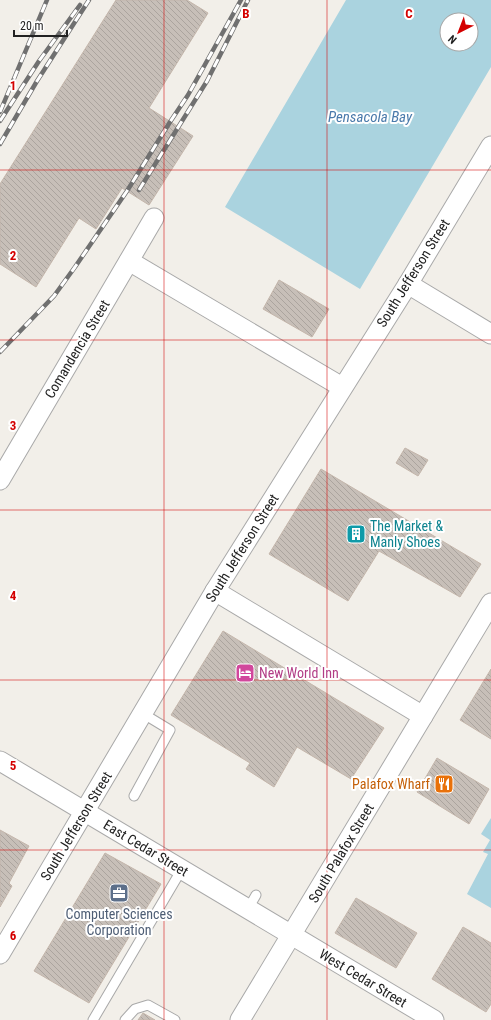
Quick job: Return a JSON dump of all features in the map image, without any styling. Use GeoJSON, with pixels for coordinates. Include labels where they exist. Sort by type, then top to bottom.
{"type":"FeatureCollection","features":[{"type":"Feature","properties":{"kind":"street","name":"South Jefferson Street"},"geometry":{"type":"LineString","coordinates":[[0,954],[215,591],[408,284],[491,146]]}},
{"type":"Feature","properties":{"kind":"street","name":"Comandencia Street"},"geometry":{"type":"LineString","coordinates":[[0,480],[154,218]]}},
{"type":"Feature","properties":{"kind":"street"},"geometry":{"type":"LineString","coordinates":[[129,261],[342,387]]}},
{"type":"Feature","properties":{"kind":"street"},"geometry":{"type":"LineString","coordinates":[[408,284],[491,334]]}},
{"type":"Feature","properties":{"kind":"street"},"geometry":{"type":"LineString","coordinates":[[215,591],[423,716]]}},
{"type":"Feature","properties":{"kind":"street","name":"South Palafox Street"},"geometry":{"type":"LineString","coordinates":[[240,1020],[491,603]]}},
{"type":"Feature","properties":{"kind":"street","name":"East Cedar Street"},"geometry":{"type":"LineString","coordinates":[[0,761],[182,869],[252,902],[292,935]]}},
{"type":"Feature","properties":{"kind":"street","name":"West Cedar Street"},"geometry":{"type":"LineString","coordinates":[[292,935],[434,1020]]}},
{"type":"Feature","properties":{"kind":"lane"},"geometry":{"type":"LineString","coordinates":[[134,796],[170,730],[142,713]]}},
{"type":"Feature","properties":{"kind":"lane"},"geometry":{"type":"LineString","coordinates":[[93,1020],[182,869]]}},
{"type":"Feature","properties":{"kind":"lane"},"geometry":{"type":"LineString","coordinates":[[125,1020],[135,1009],[148,1005],[175,1020]]}},
{"type":"Feature","properties":{"kind":"water","name":"Pensacola Bay"},"geometry":{"type":"Polygon","coordinates":[[[346,0],[491,0],[491,67],[360,289],[225,207],[346,0]]]}},
{"type":"Feature","properties":{"kind":"water"},"geometry":{"type":"Polygon","coordinates":[[[491,818],[491,908],[467,894],[488,854],[483,852],[490,840],[481,834],[491,818]]]}},
{"type":"Feature","properties":{"kind":"building"},"geometry":{"type":"Polygon","coordinates":[[[116,0],[187,0],[208,13],[149,108],[193,136],[149,205],[122,188],[96,229],[79,218],[36,287],[0,264],[0,184],[116,0]]]}},
{"type":"Feature","properties":{"kind":"building"},"geometry":{"type":"Polygon","coordinates":[[[279,280],[329,309],[312,337],[263,309],[279,280]]]}},
{"type":"Feature","properties":{"kind":"building"},"geometry":{"type":"Polygon","coordinates":[[[405,448],[428,460],[418,476],[396,463],[405,448]]]}},
{"type":"Feature","properties":{"kind":"building","name":"The Market & Manly Shoes"},"geometry":{"type":"Polygon","coordinates":[[[321,469],[481,564],[460,597],[379,551],[348,601],[269,554],[321,469]]]}},
{"type":"Feature","properties":{"kind":"building","name":"New World Inn"},"geometry":{"type":"Polygon","coordinates":[[[223,631],[384,728],[351,779],[297,747],[274,787],[246,769],[250,763],[171,715],[223,631]]]}},
{"type":"Feature","properties":{"kind":"building"},"geometry":{"type":"Polygon","coordinates":[[[491,669],[491,739],[460,720],[491,669]]]}},
{"type":"Feature","properties":{"kind":"building"},"geometry":{"type":"Polygon","coordinates":[[[437,758],[489,789],[469,824],[417,792],[437,758]]]}},
{"type":"Feature","properties":{"kind":"building"},"geometry":{"type":"Polygon","coordinates":[[[0,830],[29,846],[9,883],[12,886],[0,907],[0,830]]]}},
{"type":"Feature","properties":{"kind":"building"},"geometry":{"type":"Polygon","coordinates":[[[105,853],[161,884],[89,1003],[34,971],[105,853]]]}},
{"type":"Feature","properties":{"kind":"building"},"geometry":{"type":"Polygon","coordinates":[[[356,898],[417,933],[396,968],[335,933],[356,898]]]}},
{"type":"Feature","properties":{"kind":"building"},"geometry":{"type":"Polygon","coordinates":[[[463,927],[491,943],[491,1004],[486,1012],[432,979],[463,927]]]}},
{"type":"Feature","properties":{"kind":"building"},"geometry":{"type":"Polygon","coordinates":[[[143,1013],[155,1020],[138,1020],[143,1013]]]}},
{"type":"Feature","properties":{"kind":"railway"},"geometry":{"type":"LineString","coordinates":[[0,112],[47,0]]}},
{"type":"Feature","properties":{"kind":"railway"},"geometry":{"type":"LineString","coordinates":[[0,144],[37,81],[89,0]]}},
{"type":"Feature","properties":{"kind":"railway"},"geometry":{"type":"LineString","coordinates":[[0,352],[54,296],[75,267],[127,191],[188,95],[241,0]]}},
{"type":"Feature","properties":{"kind":"railway"},"geometry":{"type":"LineString","coordinates":[[139,190],[207,81],[248,0]]}},
{"type":"Feature","properties":{"kind":"railway"},"geometry":{"type":"LineString","coordinates":[[0,121],[39,61],[80,5]]}},
{"type":"Feature","properties":{"kind":"place","name":"The Market & Manly Shoes"},"geometry":{"type":"Point","coordinates":[356,534]}},
{"type":"Feature","properties":{"kind":"place","name":"New World Inn"},"geometry":{"type":"Point","coordinates":[245,673]}},
{"type":"Feature","properties":{"kind":"place","name":"Palafox Wharf"},"geometry":{"type":"Point","coordinates":[444,784]}},
{"type":"Feature","properties":{"kind":"place","name":"Computer Sciences Corporation"},"geometry":{"type":"Point","coordinates":[119,893]}}]}
